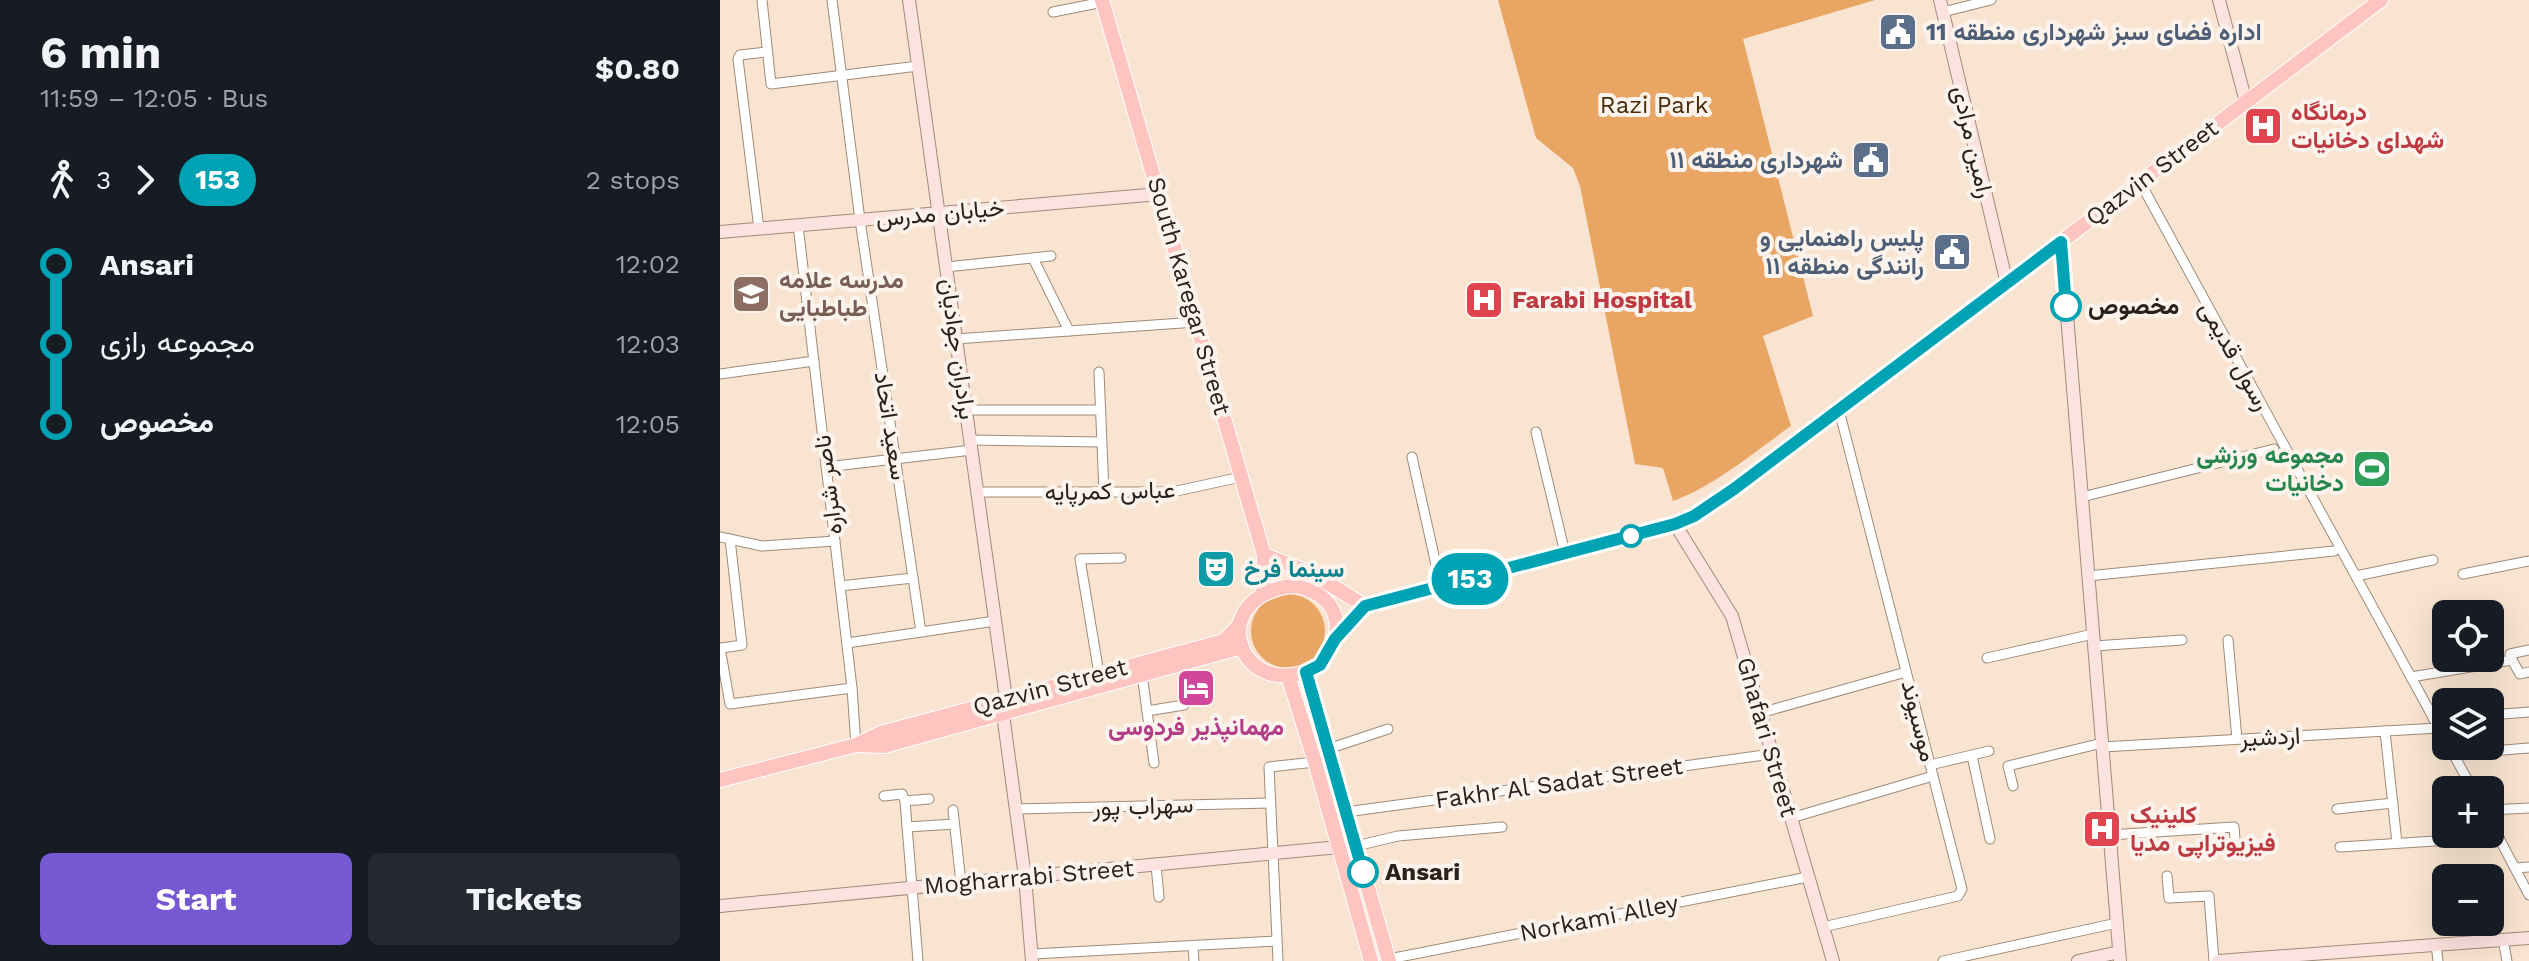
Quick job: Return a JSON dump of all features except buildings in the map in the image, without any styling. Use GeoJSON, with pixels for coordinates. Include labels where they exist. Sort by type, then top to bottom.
{"type":"FeatureCollection","features":[{"type":"Feature","properties":{"kind":"main road","name":"Qazvin Street"},"geometry":{"type":"LineString","coordinates":[[1365,606],[1675,524],[1694,516],[1726,496],[2381,0]]}},
{"type":"Feature","properties":{"kind":"main road","name":"South Karegar Street"},"geometry":{"type":"LineString","coordinates":[[1102,1],[1264,555],[1266,573],[1263,593]]}},
{"type":"Feature","properties":{"kind":"main road"},"geometry":{"type":"LineString","coordinates":[[1264,555],[1311,573],[1365,606],[1335,639],[1320,665],[1288,676],[1265,672],[1256,666],[1242,647],[1239,625],[1251,602],[1263,593],[1291,586],[1314,590],[1331,606],[1336,622],[1335,639]]}},
{"type":"Feature","properties":{"kind":"main road","name":"Qazvin Street"},"geometry":{"type":"LineString","coordinates":[[1005,706],[1099,674],[1224,641],[1239,625]]}},
{"type":"Feature","properties":{"kind":"main road","name":"Qazvin Street"},"geometry":{"type":"LineString","coordinates":[[720,780],[856,745],[881,733],[1142,674],[1242,647]]}},
{"type":"Feature","properties":{"kind":"main road"},"geometry":{"type":"LineString","coordinates":[[1306,672],[1389,960]]}},
{"type":"Feature","properties":{"kind":"main road"},"geometry":{"type":"LineString","coordinates":[[1288,676],[1371,961]]}},
{"type":"Feature","properties":{"kind":"street"},"geometry":{"type":"LineString","coordinates":[[762,0],[771,84],[918,66]]}},
{"type":"Feature","properties":{"kind":"street","name":"سعید اتحاد"},"geometry":{"type":"LineString","coordinates":[[832,0],[860,220],[921,632]]}},
{"type":"Feature","properties":{"kind":"street","name":"برادران جوادیان"},"geometry":{"type":"LineString","coordinates":[[909,0],[995,621],[1032,958]]}},
{"type":"Feature","properties":{"kind":"street"},"geometry":{"type":"LineString","coordinates":[[1941,6],[1991,0]]}},
{"type":"Feature","properties":{"kind":"street"},"geometry":{"type":"LineString","coordinates":[[2219,0],[2246,102]]}},
{"type":"Feature","properties":{"kind":"street"},"geometry":{"type":"LineString","coordinates":[[1053,12],[1102,1]]}},
{"type":"Feature","properties":{"kind":"street","name":"رامین مرادی"},"geometry":{"type":"LineString","coordinates":[[1941,6],[2007,284]]}},
{"type":"Feature","properties":{"kind":"street"},"geometry":{"type":"LineString","coordinates":[[759,229],[738,59],[740,55],[767,52]]}},
{"type":"Feature","properties":{"kind":"street","name":"رسول قدیمی"},"geometry":{"type":"LineString","coordinates":[[2140,182],[2432,716]]}},
{"type":"Feature","properties":{"kind":"street","name":"خیابان مدرس"},"geometry":{"type":"LineString","coordinates":[[720,232],[1159,194]]}},
{"type":"Feature","properties":{"kind":"street","name":"ناصر شراره"},"geometry":{"type":"LineString","coordinates":[[798,225],[856,745]]}},
{"type":"Feature","properties":{"kind":"street"},"geometry":{"type":"LineString","coordinates":[[2061,242],[2119,957],[2078,961]]}},
{"type":"Feature","properties":{"kind":"street"},"geometry":{"type":"LineString","coordinates":[[946,267],[1051,256]]}},
{"type":"Feature","properties":{"kind":"street"},"geometry":{"type":"LineString","coordinates":[[1033,258],[1069,331]]}},
{"type":"Feature","properties":{"kind":"street"},"geometry":{"type":"LineString","coordinates":[[956,339],[1196,322]]}},
{"type":"Feature","properties":{"kind":"street"},"geometry":{"type":"LineString","coordinates":[[720,374],[814,361]]}},
{"type":"Feature","properties":{"kind":"street"},"geometry":{"type":"LineString","coordinates":[[1099,372],[1104,493]]}},
{"type":"Feature","properties":{"kind":"street"},"geometry":{"type":"LineString","coordinates":[[966,410],[1099,410]]}},
{"type":"Feature","properties":{"kind":"street","name":"موسیوند"},"geometry":{"type":"LineString","coordinates":[[1823,927],[1961,893],[1839,410]]}},
{"type":"Feature","properties":{"kind":"street"},"geometry":{"type":"LineString","coordinates":[[1536,432],[1565,553]]}},
{"type":"Feature","properties":{"kind":"street"},"geometry":{"type":"LineString","coordinates":[[826,467],[895,459],[971,445],[1101,442]]}},
{"type":"Feature","properties":{"kind":"street"},"geometry":{"type":"LineString","coordinates":[[2082,497],[2274,449]]}},
{"type":"Feature","properties":{"kind":"street"},"geometry":{"type":"LineString","coordinates":[[1412,457],[1441,587]]}},
{"type":"Feature","properties":{"kind":"street","name":"عباس کمرپایه"},"geometry":{"type":"LineString","coordinates":[[977,492],[1185,491],[1241,477]]}},
{"type":"Feature","properties":{"kind":"street","name":"Ghafari Street"},"geometry":{"type":"LineString","coordinates":[[1675,524],[1732,616],[1833,961]]}},
{"type":"Feature","properties":{"kind":"street"},"geometry":{"type":"LineString","coordinates":[[835,541],[762,546],[725,538],[742,645],[721,648],[725,704],[852,688]]}},
{"type":"Feature","properties":{"kind":"street"},"geometry":{"type":"LineString","coordinates":[[2088,576],[2334,551]]}},
{"type":"Feature","properties":{"kind":"street"},"geometry":{"type":"LineString","coordinates":[[1099,674],[1080,559],[1121,558]]}},
{"type":"Feature","properties":{"kind":"street"},"geometry":{"type":"LineString","coordinates":[[2356,576],[2433,560]]}},
{"type":"Feature","properties":{"kind":"street"},"geometry":{"type":"LineString","coordinates":[[2463,574],[2529,561]]}},
{"type":"Feature","properties":{"kind":"street"},"geometry":{"type":"LineString","coordinates":[[840,586],[913,578]]}},
{"type":"Feature","properties":{"kind":"street"},"geometry":{"type":"LineString","coordinates":[[847,643],[995,621]]}},
{"type":"Feature","properties":{"kind":"street"},"geometry":{"type":"LineString","coordinates":[[1987,658],[2094,640],[2182,640]]}},
{"type":"Feature","properties":{"kind":"street"},"geometry":{"type":"LineString","coordinates":[[2228,640],[2237,739]]}},
{"type":"Feature","properties":{"kind":"street"},"geometry":{"type":"LineString","coordinates":[[2529,650],[2510,654],[2520,674],[2529,672]]}},
{"type":"Feature","properties":{"kind":"street"},"geometry":{"type":"LineString","coordinates":[[2411,677],[2512,660]]}},
{"type":"Feature","properties":{"kind":"street"},"geometry":{"type":"LineString","coordinates":[[1760,713],[1906,672]]}},
{"type":"Feature","properties":{"kind":"street"},"geometry":{"type":"LineString","coordinates":[[1142,674],[1154,763]]}},
{"type":"Feature","properties":{"kind":"street"},"geometry":{"type":"LineString","coordinates":[[1147,711],[1184,705]]}},
{"type":"Feature","properties":{"kind":"street"},"geometry":{"type":"LineString","coordinates":[[2504,714],[2529,712]]}},
{"type":"Feature","properties":{"kind":"street","name":"اردشیر"},"geometry":{"type":"LineString","coordinates":[[2013,786],[2008,766],[2102,745],[2432,728]]}},
{"type":"Feature","properties":{"kind":"street"},"geometry":{"type":"LineString","coordinates":[[1328,749],[1388,729]]}},
{"type":"Feature","properties":{"kind":"street"},"geometry":{"type":"LineString","coordinates":[[2385,731],[2397,843]]}},
{"type":"Feature","properties":{"kind":"street"},"geometry":{"type":"LineString","coordinates":[[2504,748],[2529,748]]}},
{"type":"Feature","properties":{"kind":"street"},"geometry":{"type":"LineString","coordinates":[[1930,765],[1989,751]]}},
{"type":"Feature","properties":{"kind":"street","name":"Fakhr Al Sadat Street"},"geometry":{"type":"LineString","coordinates":[[1346,812],[1772,754]]}},
{"type":"Feature","properties":{"kind":"street"},"geometry":{"type":"LineString","coordinates":[[1972,756],[1990,839]]}},
{"type":"Feature","properties":{"kind":"street"},"geometry":{"type":"LineString","coordinates":[[1278,961],[1269,767],[1315,762]]}},
{"type":"Feature","properties":{"kind":"street"},"geometry":{"type":"LineString","coordinates":[[1791,818],[1933,776]]}},
{"type":"Feature","properties":{"kind":"street"},"geometry":{"type":"LineString","coordinates":[[884,796],[902,794],[905,801],[918,961]]}},
{"type":"Feature","properties":{"kind":"street"},"geometry":{"type":"LineString","coordinates":[[905,801],[929,799]]}},
{"type":"Feature","properties":{"kind":"street","name":"سهراب پور"},"geometry":{"type":"LineString","coordinates":[[1016,809],[1270,803]]}},
{"type":"Feature","properties":{"kind":"street"},"geometry":{"type":"LineString","coordinates":[[2337,809],[2393,803]]}},
{"type":"Feature","properties":{"kind":"street"},"geometry":{"type":"LineString","coordinates":[[2504,809],[2529,808]]}},
{"type":"Feature","properties":{"kind":"street"},"geometry":{"type":"LineString","coordinates":[[953,810],[961,883]]}},
{"type":"Feature","properties":{"kind":"street"},"geometry":{"type":"LineString","coordinates":[[907,827],[954,824]]}},
{"type":"Feature","properties":{"kind":"street"},"geometry":{"type":"LineString","coordinates":[[1356,846],[1398,836],[1502,827]]}},
{"type":"Feature","properties":{"kind":"street"},"geometry":{"type":"LineString","coordinates":[[2109,835],[2234,827],[2236,851]]}},
{"type":"Feature","properties":{"kind":"street"},"geometry":{"type":"LineString","coordinates":[[2340,847],[2432,841]]}},
{"type":"Feature","properties":{"kind":"street"},"geometry":{"type":"LineString","coordinates":[[2504,846],[2529,895]]}},
{"type":"Feature","properties":{"kind":"street","name":"Mogharrabi Street"},"geometry":{"type":"LineString","coordinates":[[720,906],[1339,847]]}},
{"type":"Feature","properties":{"kind":"street"},"geometry":{"type":"LineString","coordinates":[[1156,865],[1159,897]]}},
{"type":"Feature","properties":{"kind":"street"},"geometry":{"type":"LineString","coordinates":[[2516,868],[2529,867]]}},
{"type":"Feature","properties":{"kind":"street"},"geometry":{"type":"LineString","coordinates":[[2167,876],[2169,898],[2209,896],[2218,961],[2357,956],[2436,944],[2529,938]]}},
{"type":"Feature","properties":{"kind":"street","name":"Norkami Alley"},"geometry":{"type":"LineString","coordinates":[[1389,960],[1808,877]]}},
{"type":"Feature","properties":{"kind":"street"},"geometry":{"type":"LineString","coordinates":[[1943,961],[2117,923]]}},
{"type":"Feature","properties":{"kind":"street"},"geometry":{"type":"LineString","coordinates":[[2503,939],[2507,961]]}},
{"type":"Feature","properties":{"kind":"street"},"geometry":{"type":"LineString","coordinates":[[1032,958],[1277,941]]}},
{"type":"Feature","properties":{"kind":"street"},"geometry":{"type":"LineString","coordinates":[[2436,944],[2438,961]]}},
{"type":"Feature","properties":{"kind":"street"},"geometry":{"type":"LineString","coordinates":[[1193,946],[1194,961]]}},
{"type":"Feature","properties":{"kind":"green space","name":"Razi Park"},"geometry":{"type":"Polygon","coordinates":[[[1498,0],[1875,0],[1743,39],[1813,316],[1763,336],[1791,426],[1719,477],[1673,501],[1663,468],[1635,464],[1580,186],[1573,168],[1536,138],[1498,0]]]}},
{"type":"Feature","properties":{"kind":"green space"},"geometry":{"type":"Polygon","coordinates":[[[1288,594],[1309,600],[1319,610],[1325,631],[1319,652],[1309,662],[1288,668],[1267,662],[1257,652],[1251,631],[1257,610],[1267,600],[1288,594]]]}},
{"type":"Feature","properties":{"kind":"bus line","name":"153"},"geometry":{"type":"LineString","coordinates":[[1363,872],[1306,672],[1320,665],[1335,639],[1365,606],[1685,521],[1734,489],[2061,242],[2066,306]]}},
{"type":"Feature","properties":{"kind":"place","name":"اداره فضای سبز شهرداری منطقه 11"},"geometry":{"type":"Point","coordinates":[1898,32]}},
{"type":"Feature","properties":{"kind":"place","name":"درمانگاه شهدای دخانیات"},"geometry":{"type":"Point","coordinates":[2263,126]}},
{"type":"Feature","properties":{"kind":"place","name":"شهرداری منطقه ۱۱"},"geometry":{"type":"Point","coordinates":[1871,160]}},
{"type":"Feature","properties":{"kind":"place","name":"پلیس راهنمایی و رانندگی منطقه ۱۱"},"geometry":{"type":"Point","coordinates":[1952,252]}},
{"type":"Feature","properties":{"kind":"place","name":"مدرسه علامه طباطبایی"},"geometry":{"type":"Point","coordinates":[751,294]}},
{"type":"Feature","properties":{"kind":"place","name":"Farabi Hospital"},"geometry":{"type":"Point","coordinates":[1484,300]}},
{"type":"Feature","properties":{"kind":"place","name":"مخصوص"},"geometry":{"type":"Point","coordinates":[2066,306]}},
{"type":"Feature","properties":{"kind":"place","name":"مجموعه ورزشی دخانیات"},"geometry":{"type":"Point","coordinates":[2372,469]}},
{"type":"Feature","properties":{"kind":"place","name":"سینما فرخ"},"geometry":{"type":"Point","coordinates":[1216,569]}},
{"type":"Feature","properties":{"kind":"place","name":"مهمانپذیر فردوسی"},"geometry":{"type":"Point","coordinates":[1196,688]}},
{"type":"Feature","properties":{"kind":"place","name":"کلینیک فیزیوتراپی مدیا"},"geometry":{"type":"Point","coordinates":[2102,829]}},
{"type":"Feature","properties":{"kind":"place","name":"Ansari"},"geometry":{"type":"Point","coordinates":[1363,872]}}]}
